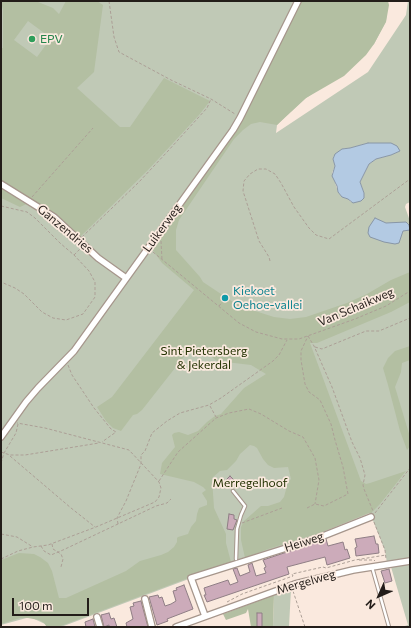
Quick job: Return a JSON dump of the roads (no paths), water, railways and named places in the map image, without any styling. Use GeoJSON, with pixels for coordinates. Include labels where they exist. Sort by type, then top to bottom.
{"type":"FeatureCollection","features":[{"type":"Feature","properties":{"kind":"street","name":"Luikerweg"},"geometry":{"type":"LineString","coordinates":[[1,437],[38,388],[74,351],[240,118],[298,1]]}},
{"type":"Feature","properties":{"kind":"street","name":"Ganzendries"},"geometry":{"type":"LineString","coordinates":[[1,184],[54,217],[105,263],[126,278]]}},
{"type":"Feature","properties":{"kind":"street","name":"Heiweg"},"geometry":{"type":"LineString","coordinates":[[205,616],[191,578],[236,561],[318,538],[372,516]]}},
{"type":"Feature","properties":{"kind":"street","name":"Mergelweg"},"geometry":{"type":"LineString","coordinates":[[176,627],[290,585],[372,566],[410,561]]}},
{"type":"Feature","properties":{"kind":"street"},"geometry":{"type":"LineString","coordinates":[[145,599],[152,627]]}},
{"type":"Feature","properties":{"kind":"street"},"geometry":{"type":"LineString","coordinates":[[97,617],[100,627]]}},
{"type":"Feature","properties":{"kind":"lane"},"geometry":{"type":"LineString","coordinates":[[233,491],[245,506],[238,525],[236,561]]}},
{"type":"Feature","properties":{"kind":"lane"},"geometry":{"type":"LineString","coordinates":[[372,566],[389,627]]}},
{"type":"Feature","properties":{"kind":"water"},"geometry":{"type":"Polygon","coordinates":[[[368,143],[391,143],[397,146],[400,151],[376,159],[369,164],[360,182],[364,193],[364,198],[361,201],[353,203],[342,197],[338,192],[332,176],[335,166],[333,159],[335,154],[342,149],[368,143]]]}},
{"type":"Feature","properties":{"kind":"water"},"geometry":{"type":"Polygon","coordinates":[[[375,218],[386,223],[406,222],[409,225],[410,230],[403,231],[399,243],[395,244],[384,242],[370,237],[368,233],[369,227],[375,218]]]}},
{"type":"Feature","properties":{"kind":"place","name":"EPV"},"geometry":{"type":"Point","coordinates":[32,39]}},
{"type":"Feature","properties":{"kind":"place","name":"Kiekoet Oehoe-vallei"},"geometry":{"type":"Point","coordinates":[225,298]}},
{"type":"Feature","properties":{"kind":"park label","name":"Sint Pietersberg & Jekerdal"},"geometry":{"type":"Point","coordinates":[204,358]}},
{"type":"Feature","properties":{"kind":"park label","name":"Merregelhoof"},"geometry":{"type":"Point","coordinates":[250,483]}}]}
